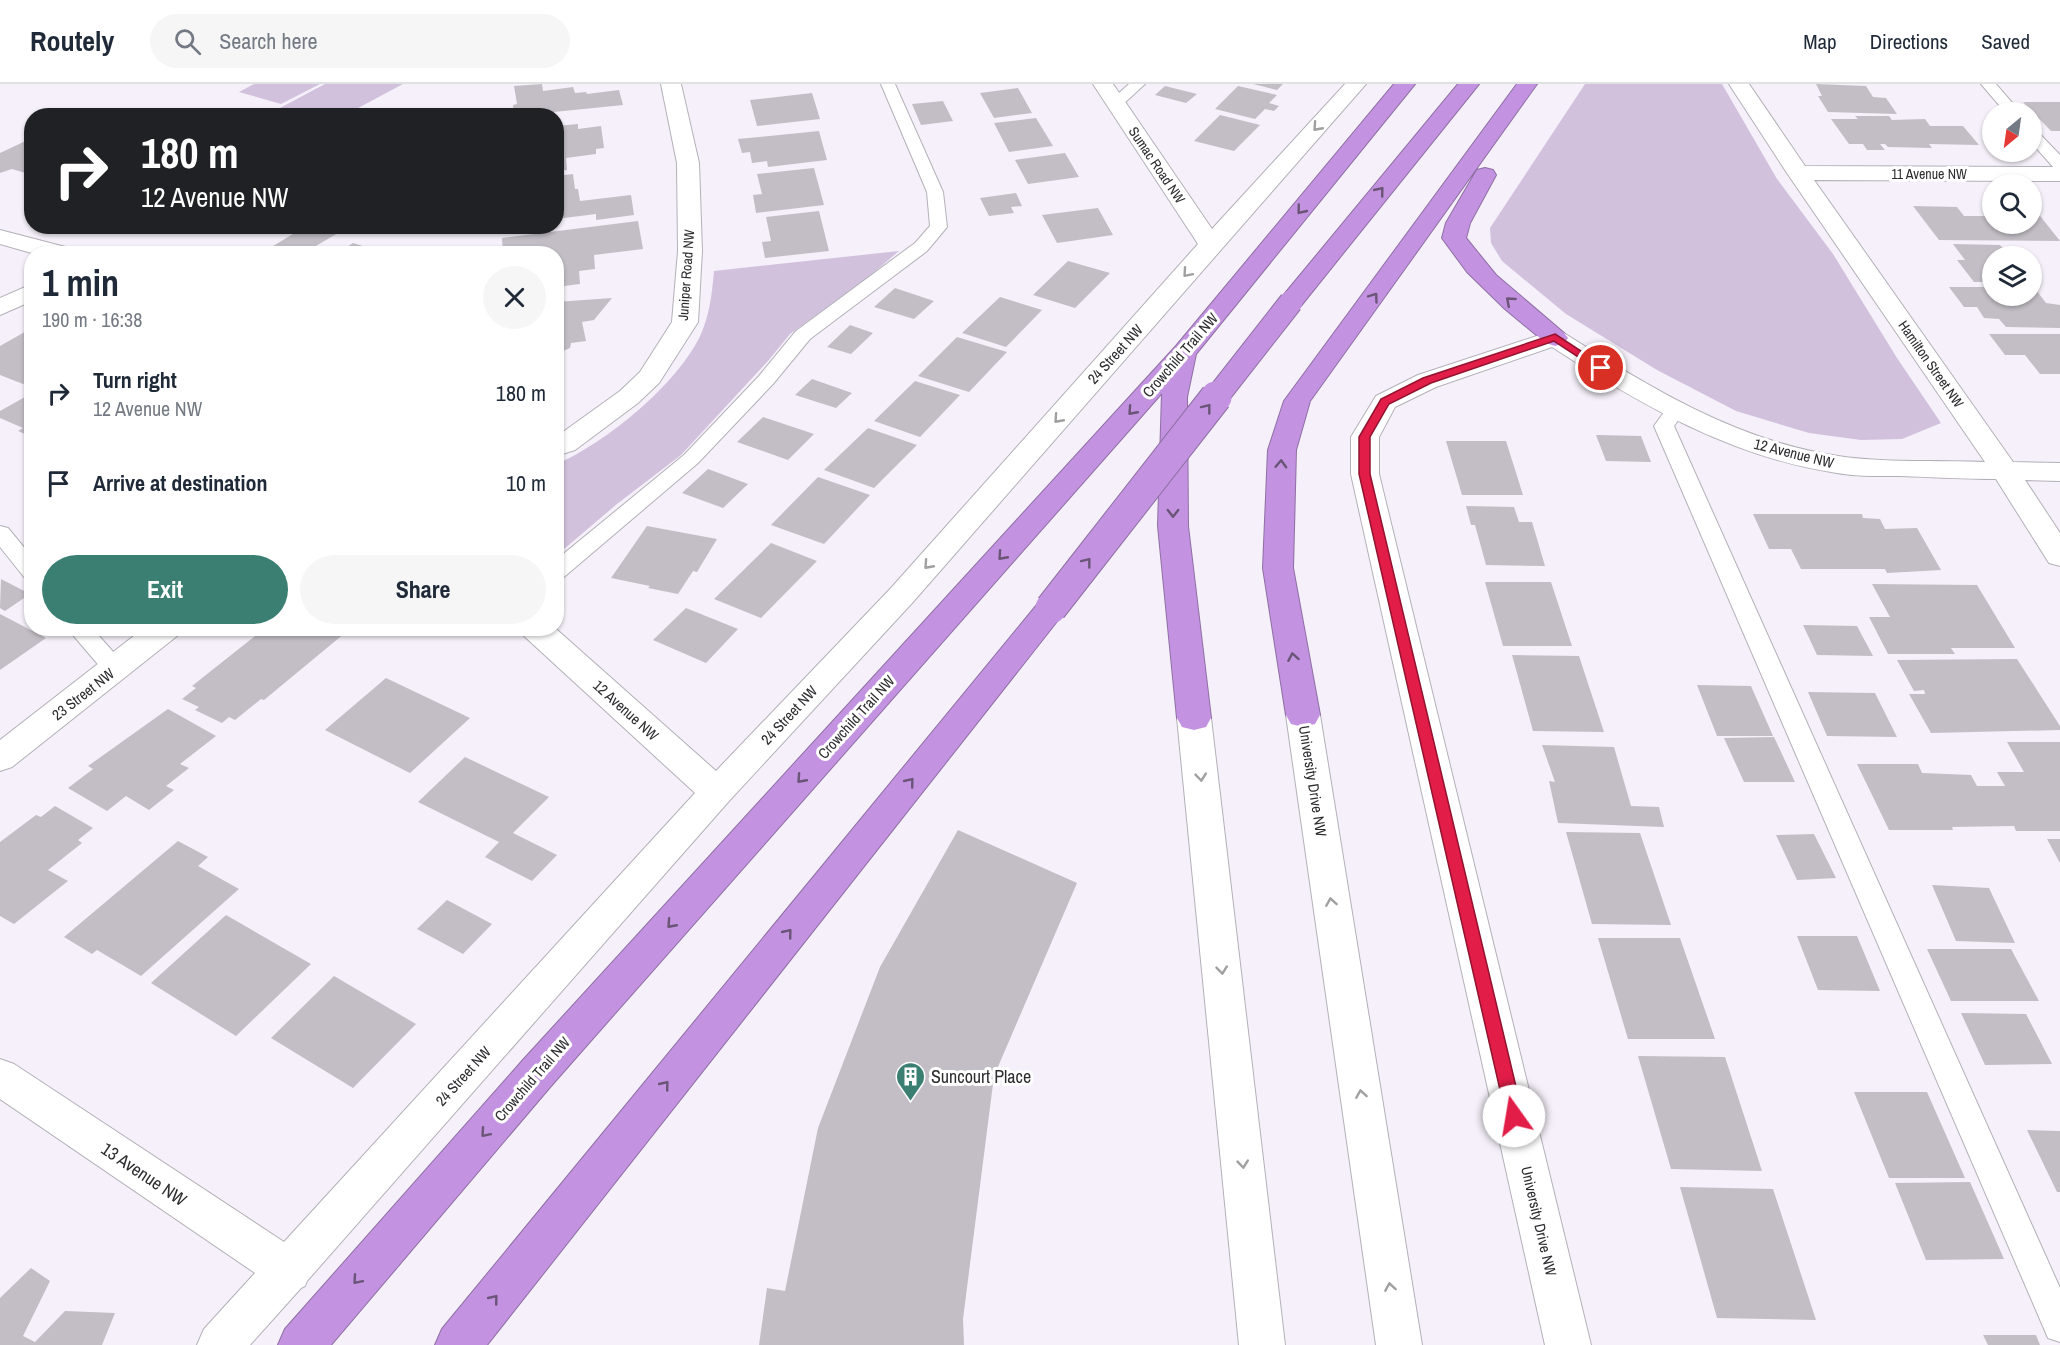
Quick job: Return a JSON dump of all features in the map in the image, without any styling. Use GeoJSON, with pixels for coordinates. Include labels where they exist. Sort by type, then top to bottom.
{"type":"FeatureCollection","features":[{"type":"Feature","properties":{"kind":"highway","name":"Crowchild Trail NW"},"geometry":{"type":"LineString","coordinates":[[301,1345],[537,1073],[1185,351],[1405,84]]}},
{"type":"Feature","properties":{"kind":"highway"},"geometry":{"type":"LineString","coordinates":[[458,1345],[1051,608],[1291,302],[1469,84]]}},
{"type":"Feature","properties":{"kind":"highway"},"geometry":{"type":"LineString","coordinates":[[1525,86],[1503,144],[1458,223],[1454,238],[1472,264],[1499,292],[1555,338]]}},
{"type":"Feature","properties":{"kind":"highway"},"geometry":{"type":"LineString","coordinates":[[1303,715],[1278,568],[1282,450],[1297,400],[1525,86]]}},
{"type":"Feature","properties":{"kind":"highway"},"geometry":{"type":"LineString","coordinates":[[1185,351],[1174,397],[1173,526],[1194,718]]}},
{"type":"Feature","properties":{"kind":"street","name":"Juniper Road NW"},"geometry":{"type":"LineString","coordinates":[[564,444],[629,397],[650,377],[685,322],[690,251],[688,163],[671,84]]}},
{"type":"Feature","properties":{"kind":"street","name":"Sumac Road NW"},"geometry":{"type":"LineString","coordinates":[[1103,84],[1211,246]]}},
{"type":"Feature","properties":{"kind":"street","name":"24 Street NW"},"geometry":{"type":"LineString","coordinates":[[220,1345],[289,1271],[717,792],[902,595],[1356,84]]}},
{"type":"Feature","properties":{"kind":"street","name":"Hamilton Street NW"},"geometry":{"type":"LineString","coordinates":[[1739,84],[1798,174],[1982,436],[2060,556]]}},
{"type":"Feature","properties":{"kind":"street","name":"11 Avenue NW"},"geometry":{"type":"LineString","coordinates":[[1798,174],[2060,174]]}},
{"type":"Feature","properties":{"kind":"street"},"geometry":{"type":"LineString","coordinates":[[0,237],[34,246]]}},
{"type":"Feature","properties":{"kind":"street"},"geometry":{"type":"LineString","coordinates":[[0,308],[24,295]]}},
{"type":"Feature","properties":{"kind":"street","name":"12 Avenue NW"},"geometry":{"type":"LineString","coordinates":[[1555,338],[1674,412],[1751,443],[1838,465],[2060,472]]}},
{"type":"Feature","properties":{"kind":"street","name":"University Drive NW"},"geometry":{"type":"LineString","coordinates":[[1555,338],[1427,381],[1385,402],[1365,437],[1365,474],[1568,1345]]}},
{"type":"Feature","properties":{"kind":"street","name":"23 Street NW"},"geometry":{"type":"LineString","coordinates":[[0,758],[156,636]]}},
{"type":"Feature","properties":{"kind":"street","name":"12 Avenue NW"},"geometry":{"type":"LineString","coordinates":[[545,636],[717,792]]}},
{"type":"Feature","properties":{"kind":"street","name":"University Drive NW"},"geometry":{"type":"LineString","coordinates":[[1303,715],[1399,1345]]}},
{"type":"Feature","properties":{"kind":"street"},"geometry":{"type":"LineString","coordinates":[[1194,718],[1262,1345]]}},
{"type":"Feature","properties":{"kind":"street","name":"13 Avenue NW"},"geometry":{"type":"LineString","coordinates":[[0,1077],[289,1271]]}},
{"type":"Feature","properties":{"kind":"lane"},"geometry":{"type":"LineString","coordinates":[[564,565],[691,459],[766,380],[803,335],[921,247],[939,226],[935,192],[888,84]]}},
{"type":"Feature","properties":{"kind":"lane"},"geometry":{"type":"LineString","coordinates":[[1115,104],[1138,84]]}},
{"type":"Feature","properties":{"kind":"lane"},"geometry":{"type":"LineString","coordinates":[[1988,84],[2004,102]]}},
{"type":"Feature","properties":{"kind":"lane"},"geometry":{"type":"LineString","coordinates":[[2042,145],[2060,165]]}},
{"type":"Feature","properties":{"kind":"lane"},"geometry":{"type":"LineString","coordinates":[[1674,412],[1664,426],[2060,1326]]}},
{"type":"Feature","properties":{"kind":"lane"},"geometry":{"type":"LineString","coordinates":[[0,533],[24,562]]}},
{"type":"Feature","properties":{"kind":"lane"},"geometry":{"type":"LineString","coordinates":[[85,636],[115,669]]}},
{"type":"Feature","properties":{"kind":"shaded area"},"geometry":{"type":"Polygon","coordinates":[[[254,84],[320,84],[281,104],[239,92],[254,84]]]}},
{"type":"Feature","properties":{"kind":"shaded area"},"geometry":{"type":"Polygon","coordinates":[[[325,84],[403,84],[358,108],[280,108],[325,84]]]}},
{"type":"Feature","properties":{"kind":"shaded area"},"geometry":{"type":"Polygon","coordinates":[[[1585,84],[1722,84],[1777,179],[1833,254],[1897,358],[1941,423],[1902,439],[1861,440],[1809,433],[1736,411],[1657,370],[1566,314],[1502,261],[1491,243],[1490,228],[1585,84]]]}},
{"type":"Feature","properties":{"kind":"shaded area"},"geometry":{"type":"Polygon","coordinates":[[[899,251],[865,280],[790,334],[681,455],[617,504],[564,549],[564,460],[597,441],[639,410],[676,372],[701,334],[710,303],[714,271],[899,251]]]}},
{"type":"Feature","properties":{"kind":"building"},"geometry":{"type":"Polygon","coordinates":[[[542,84],[543,91],[573,87],[575,93],[586,92],[587,94],[619,90],[623,105],[564,111],[564,108],[513,108],[513,105],[517,104],[514,86],[542,84]]]}},
{"type":"Feature","properties":{"kind":"building"},"geometry":{"type":"Polygon","coordinates":[[[1253,84],[1283,84],[1277,90],[1253,84]]]}},
{"type":"Feature","properties":{"kind":"building"},"geometry":{"type":"Polygon","coordinates":[[[1816,84],[1866,86],[1873,97],[1886,98],[1897,114],[1828,112],[1818,96],[1822,96],[1816,84]]]}},
{"type":"Feature","properties":{"kind":"building"},"geometry":{"type":"Polygon","coordinates":[[[1165,86],[1197,94],[1186,103],[1155,95],[1165,86]]]}},
{"type":"Feature","properties":{"kind":"building"},"geometry":{"type":"Polygon","coordinates":[[[1238,86],[1277,95],[1269,103],[1279,106],[1274,111],[1265,109],[1255,119],[1215,109],[1238,86]]]}},
{"type":"Feature","properties":{"kind":"building"},"geometry":{"type":"Polygon","coordinates":[[[1018,88],[1032,113],[994,118],[980,93],[1018,88]]]}},
{"type":"Feature","properties":{"kind":"building"},"geometry":{"type":"Polygon","coordinates":[[[812,93],[820,119],[757,126],[750,100],[812,93]]]}},
{"type":"Feature","properties":{"kind":"building"},"geometry":{"type":"Polygon","coordinates":[[[943,101],[953,121],[921,125],[912,104],[943,101]]]}},
{"type":"Feature","properties":{"kind":"building"},"geometry":{"type":"Polygon","coordinates":[[[2042,102],[2060,102],[2060,131],[2051,131],[2042,122],[2042,102]]]}},
{"type":"Feature","properties":{"kind":"building"},"geometry":{"type":"Polygon","coordinates":[[[1220,115],[1260,125],[1234,151],[1194,141],[1220,115]]]}},
{"type":"Feature","properties":{"kind":"building"},"geometry":{"type":"Polygon","coordinates":[[[1855,116],[1889,116],[1892,120],[1925,119],[1930,126],[1963,126],[1979,145],[1929,144],[1932,148],[1888,147],[1880,144],[1885,150],[1867,150],[1863,144],[1849,144],[1831,119],[1858,119],[1855,116]]]}},
{"type":"Feature","properties":{"kind":"building"},"geometry":{"type":"Polygon","coordinates":[[[1036,118],[1053,146],[1009,152],[994,123],[1036,118]]]}},
{"type":"Feature","properties":{"kind":"building"},"geometry":{"type":"Polygon","coordinates":[[[578,124],[578,129],[601,126],[604,148],[596,149],[596,154],[566,158],[567,170],[564,170],[564,125],[578,124]]]}},
{"type":"Feature","properties":{"kind":"building"},"geometry":{"type":"Polygon","coordinates":[[[819,131],[827,160],[768,167],[767,161],[752,163],[750,152],[742,153],[738,139],[819,131]]]}},
{"type":"Feature","properties":{"kind":"building"},"geometry":{"type":"Polygon","coordinates":[[[24,142],[24,173],[12,169],[0,173],[0,153],[24,142]]]}},
{"type":"Feature","properties":{"kind":"building"},"geometry":{"type":"Polygon","coordinates":[[[1065,153],[1079,177],[1028,184],[1015,160],[1065,153]]]}},
{"type":"Feature","properties":{"kind":"building"},"geometry":{"type":"Polygon","coordinates":[[[814,168],[824,205],[756,213],[753,195],[762,194],[757,174],[814,168]]]}},
{"type":"Feature","properties":{"kind":"building"},"geometry":{"type":"Polygon","coordinates":[[[573,174],[575,189],[578,189],[580,201],[631,195],[634,215],[596,220],[596,214],[564,218],[564,175],[573,174]]]}},
{"type":"Feature","properties":{"kind":"building"},"geometry":{"type":"Polygon","coordinates":[[[1016,193],[1022,206],[1011,207],[1014,213],[989,216],[980,198],[1016,193]]]}},
{"type":"Feature","properties":{"kind":"building"},"geometry":{"type":"Polygon","coordinates":[[[1913,206],[1957,207],[1964,216],[1982,216],[1982,234],[2042,234],[2042,218],[2060,241],[1939,240],[1913,206]]]}},
{"type":"Feature","properties":{"kind":"building"},"geometry":{"type":"Polygon","coordinates":[[[1098,208],[1113,235],[1057,243],[1042,215],[1098,208]]]}},
{"type":"Feature","properties":{"kind":"building"},"geometry":{"type":"Polygon","coordinates":[[[819,211],[829,251],[765,258],[762,242],[771,241],[766,217],[819,211]]]}},
{"type":"Feature","properties":{"kind":"building"},"geometry":{"type":"Polygon","coordinates":[[[638,221],[643,249],[594,255],[595,269],[579,271],[580,284],[564,286],[564,246],[502,246],[502,238],[534,234],[564,234],[564,230],[638,221]]]}},
{"type":"Feature","properties":{"kind":"building"},"geometry":{"type":"Polygon","coordinates":[[[293,234],[336,234],[316,246],[273,246],[293,234]]]}},
{"type":"Feature","properties":{"kind":"building"},"geometry":{"type":"Polygon","coordinates":[[[1953,244],[2001,246],[1982,246],[1982,282],[1974,282],[1957,260],[1965,260],[1953,244]]]}},
{"type":"Feature","properties":{"kind":"building"},"geometry":{"type":"Polygon","coordinates":[[[1068,261],[1110,273],[1075,308],[1033,295],[1068,261]]]}},
{"type":"Feature","properties":{"kind":"building"},"geometry":{"type":"Polygon","coordinates":[[[1949,287],[1982,287],[1982,306],[2042,306],[2042,298],[2046,303],[2060,305],[2060,328],[2006,327],[1999,319],[1984,318],[1977,307],[1964,307],[1949,287]]]}},
{"type":"Feature","properties":{"kind":"building"},"geometry":{"type":"Polygon","coordinates":[[[895,288],[934,301],[914,319],[874,307],[895,288]]]}},
{"type":"Feature","properties":{"kind":"building"},"geometry":{"type":"Polygon","coordinates":[[[1000,297],[1042,310],[1006,347],[962,333],[1000,297]]]}},
{"type":"Feature","properties":{"kind":"building"},"geometry":{"type":"Polygon","coordinates":[[[612,298],[594,320],[582,322],[586,341],[571,343],[570,348],[564,351],[564,301],[612,298]]]}},
{"type":"Feature","properties":{"kind":"building"},"geometry":{"type":"Polygon","coordinates":[[[850,325],[873,333],[851,354],[827,347],[850,325]]]}},
{"type":"Feature","properties":{"kind":"building"},"geometry":{"type":"Polygon","coordinates":[[[24,332],[24,383],[0,375],[0,346],[24,332]]]}},
{"type":"Feature","properties":{"kind":"building"},"geometry":{"type":"Polygon","coordinates":[[[1989,334],[2060,334],[2060,374],[2040,374],[2025,355],[2005,355],[1989,334]]]}},
{"type":"Feature","properties":{"kind":"building"},"geometry":{"type":"Polygon","coordinates":[[[957,337],[1007,352],[969,392],[918,376],[957,337]]]}},
{"type":"Feature","properties":{"kind":"building"},"geometry":{"type":"Polygon","coordinates":[[[812,379],[852,393],[836,408],[795,395],[812,379]]]}},
{"type":"Feature","properties":{"kind":"building"},"geometry":{"type":"Polygon","coordinates":[[[915,381],[960,395],[920,437],[874,421],[915,381]]]}},
{"type":"Feature","properties":{"kind":"building"},"geometry":{"type":"Polygon","coordinates":[[[24,398],[24,434],[18,431],[23,428],[0,418],[0,411],[24,398]]]}},
{"type":"Feature","properties":{"kind":"building"},"geometry":{"type":"Polygon","coordinates":[[[763,417],[814,434],[788,460],[737,442],[763,417]]]}},
{"type":"Feature","properties":{"kind":"building"},"geometry":{"type":"Polygon","coordinates":[[[868,428],[917,445],[874,488],[824,470],[868,428]]]}},
{"type":"Feature","properties":{"kind":"building"},"geometry":{"type":"Polygon","coordinates":[[[1596,435],[1641,436],[1651,462],[1606,461],[1596,435]]]}},
{"type":"Feature","properties":{"kind":"building"},"geometry":{"type":"Polygon","coordinates":[[[1446,441],[1506,441],[1523,495],[1462,495],[1446,441]]]}},
{"type":"Feature","properties":{"kind":"building"},"geometry":{"type":"Polygon","coordinates":[[[708,469],[748,484],[723,508],[682,493],[708,469]]]}},
{"type":"Feature","properties":{"kind":"building"},"geometry":{"type":"Polygon","coordinates":[[[818,477],[870,495],[824,544],[771,525],[818,477]]]}},
{"type":"Feature","properties":{"kind":"building"},"geometry":{"type":"Polygon","coordinates":[[[1466,506],[1514,507],[1519,522],[1532,522],[1545,566],[1486,565],[1475,525],[1471,525],[1466,506]]]}},
{"type":"Feature","properties":{"kind":"building"},"geometry":{"type":"Polygon","coordinates":[[[1753,514],[1862,514],[1863,518],[1880,519],[1885,529],[1917,528],[1941,570],[1887,573],[1885,569],[1801,569],[1791,549],[1769,549],[1753,514]]]}},
{"type":"Feature","properties":{"kind":"building"},"geometry":{"type":"Polygon","coordinates":[[[647,526],[717,539],[697,572],[693,571],[678,594],[611,578],[647,526]]]}},
{"type":"Feature","properties":{"kind":"building"},"geometry":{"type":"Polygon","coordinates":[[[771,543],[817,561],[761,618],[714,599],[771,543]]]}},
{"type":"Feature","properties":{"kind":"building"},"geometry":{"type":"Polygon","coordinates":[[[1,579],[24,591],[24,598],[5,611],[0,608],[1,579]]]}},
{"type":"Feature","properties":{"kind":"building"},"geometry":{"type":"Polygon","coordinates":[[[1485,582],[1551,582],[1572,646],[1503,646],[1485,582]]]}},
{"type":"Feature","properties":{"kind":"building"},"geometry":{"type":"Polygon","coordinates":[[[1872,584],[1977,585],[2015,648],[1951,648],[1955,654],[1888,654],[1869,617],[1890,617],[1872,584]]]}},
{"type":"Feature","properties":{"kind":"building"},"geometry":{"type":"Polygon","coordinates":[[[686,608],[738,629],[706,663],[653,640],[686,608]]]}},
{"type":"Feature","properties":{"kind":"building"},"geometry":{"type":"Polygon","coordinates":[[[0,614],[24,627],[24,636],[46,638],[0,670],[0,614]]]}},
{"type":"Feature","properties":{"kind":"building"},"geometry":{"type":"Polygon","coordinates":[[[1803,625],[1857,626],[1873,656],[1817,655],[1803,625]]]}},
{"type":"Feature","properties":{"kind":"building"},"geometry":{"type":"Polygon","coordinates":[[[255,636],[341,636],[264,700],[261,699],[235,720],[229,717],[222,723],[195,710],[199,707],[182,699],[196,688],[192,686],[255,636]]]}},
{"type":"Feature","properties":{"kind":"building"},"geometry":{"type":"Polygon","coordinates":[[[1512,655],[1579,656],[1604,732],[1533,731],[1512,655]]]}},
{"type":"Feature","properties":{"kind":"building"},"geometry":{"type":"Polygon","coordinates":[[[2017,659],[2060,726],[2060,730],[1931,733],[1909,694],[1925,694],[1924,690],[1914,691],[1897,660],[2017,659]]]}},
{"type":"Feature","properties":{"kind":"building"},"geometry":{"type":"Polygon","coordinates":[[[386,678],[470,718],[410,773],[325,730],[386,678]]]}},
{"type":"Feature","properties":{"kind":"building"},"geometry":{"type":"Polygon","coordinates":[[[1697,685],[1751,686],[1773,736],[1717,736],[1697,685]]]}},
{"type":"Feature","properties":{"kind":"building"},"geometry":{"type":"Polygon","coordinates":[[[1808,692],[1875,693],[1897,737],[1827,736],[1808,692]]]}},
{"type":"Feature","properties":{"kind":"building"},"geometry":{"type":"Polygon","coordinates":[[[168,709],[216,736],[180,764],[189,768],[166,786],[174,790],[149,810],[126,796],[107,811],[68,788],[93,769],[88,766],[168,709]]]}},
{"type":"Feature","properties":{"kind":"building"},"geometry":{"type":"Polygon","coordinates":[[[1774,737],[1795,782],[1744,782],[1724,738],[1774,737]]]}},
{"type":"Feature","properties":{"kind":"building"},"geometry":{"type":"Polygon","coordinates":[[[2007,742],[2060,742],[2060,831],[2016,831],[2014,826],[1952,827],[1953,830],[1889,830],[1857,764],[1918,764],[1922,773],[1971,775],[1977,786],[2005,786],[1997,772],[2024,772],[2007,742]]]}},
{"type":"Feature","properties":{"kind":"building"},"geometry":{"type":"Polygon","coordinates":[[[1542,745],[1614,747],[1631,806],[1659,807],[1664,827],[1558,823],[1549,781],[1555,782],[1542,745]]]}},
{"type":"Feature","properties":{"kind":"building"},"geometry":{"type":"Polygon","coordinates":[[[465,757],[549,797],[513,833],[557,855],[532,881],[485,857],[499,842],[418,802],[465,757]]]}},
{"type":"Feature","properties":{"kind":"building"},"geometry":{"type":"Polygon","coordinates":[[[55,806],[93,828],[78,840],[82,843],[48,870],[68,881],[14,924],[0,916],[0,842],[36,815],[41,817],[55,806]]]}},
{"type":"Feature","properties":{"kind":"building","name":"Suncourt Place"},"geometry":{"type":"Polygon","coordinates":[[[958,830],[1077,883],[994,1076],[963,1319],[964,1345],[759,1345],[767,1288],[785,1291],[818,1128],[880,967],[958,830]]]}},
{"type":"Feature","properties":{"kind":"building"},"geometry":{"type":"Polygon","coordinates":[[[1566,832],[1640,833],[1671,925],[1592,924],[1566,832]]]}},
{"type":"Feature","properties":{"kind":"building"},"geometry":{"type":"Polygon","coordinates":[[[1814,834],[1836,878],[1797,880],[1776,835],[1814,834]]]}},
{"type":"Feature","properties":{"kind":"building"},"geometry":{"type":"Polygon","coordinates":[[[2047,839],[2060,839],[2060,863],[2047,839]]]}},
{"type":"Feature","properties":{"kind":"building"},"geometry":{"type":"Polygon","coordinates":[[[178,841],[208,857],[198,866],[239,889],[141,976],[97,950],[92,954],[64,937],[178,841]]]}},
{"type":"Feature","properties":{"kind":"building"},"geometry":{"type":"Polygon","coordinates":[[[1932,885],[1989,888],[2015,943],[1956,941],[1932,885]]]}},
{"type":"Feature","properties":{"kind":"building"},"geometry":{"type":"Polygon","coordinates":[[[447,900],[492,924],[463,954],[417,929],[447,900]]]}},
{"type":"Feature","properties":{"kind":"building"},"geometry":{"type":"Polygon","coordinates":[[[226,915],[311,964],[236,1036],[151,983],[226,915]]]}},
{"type":"Feature","properties":{"kind":"building"},"geometry":{"type":"Polygon","coordinates":[[[1797,936],[1857,936],[1880,991],[1818,990],[1797,936]]]}},
{"type":"Feature","properties":{"kind":"building"},"geometry":{"type":"Polygon","coordinates":[[[1598,938],[1680,938],[1715,1039],[1628,1039],[1598,938]]]}},
{"type":"Feature","properties":{"kind":"building"},"geometry":{"type":"Polygon","coordinates":[[[1927,949],[2011,949],[2039,1001],[1951,1001],[1927,949]]]}},
{"type":"Feature","properties":{"kind":"building"},"geometry":{"type":"Polygon","coordinates":[[[334,976],[416,1024],[353,1088],[271,1038],[334,976]]]}},
{"type":"Feature","properties":{"kind":"building"},"geometry":{"type":"Polygon","coordinates":[[[1961,1013],[2026,1014],[2052,1064],[1985,1065],[1961,1013]]]}},
{"type":"Feature","properties":{"kind":"building"},"geometry":{"type":"Polygon","coordinates":[[[1638,1056],[1725,1057],[1762,1171],[1671,1169],[1638,1056]]]}},
{"type":"Feature","properties":{"kind":"building"},"geometry":{"type":"Polygon","coordinates":[[[1854,1092],[1927,1092],[1965,1178],[1889,1178],[1854,1092]]]}},
{"type":"Feature","properties":{"kind":"building"},"geometry":{"type":"Polygon","coordinates":[[[2027,1130],[2060,1131],[2060,1192],[2057,1192],[2027,1130]]]}},
{"type":"Feature","properties":{"kind":"building"},"geometry":{"type":"Polygon","coordinates":[[[1970,1182],[2004,1259],[1926,1260],[1895,1183],[1970,1182]]]}},
{"type":"Feature","properties":{"kind":"building"},"geometry":{"type":"Polygon","coordinates":[[[1680,1187],[1773,1189],[1816,1320],[1717,1318],[1680,1187]]]}},
{"type":"Feature","properties":{"kind":"building"},"geometry":{"type":"Polygon","coordinates":[[[31,1268],[50,1281],[23,1336],[35,1342],[65,1311],[115,1313],[102,1345],[0,1345],[0,1298],[31,1268]]]}},
{"type":"Feature","properties":{"kind":"building"},"geometry":{"type":"Polygon","coordinates":[[[1983,1335],[2036,1335],[2040,1345],[1988,1345],[1983,1335]]]}},
{"type":"Feature","properties":{"kind":"place","name":"Suncourt Place"},"geometry":{"type":"Point","coordinates":[910,1102]}},
{"type":"Feature","properties":{"kind":"route"},"geometry":{"type":"LineString","coordinates":[[1514,1116],[1365,474],[1365,437],[1385,402],[1427,381],[1555,338],[1601,368]]}}]}
